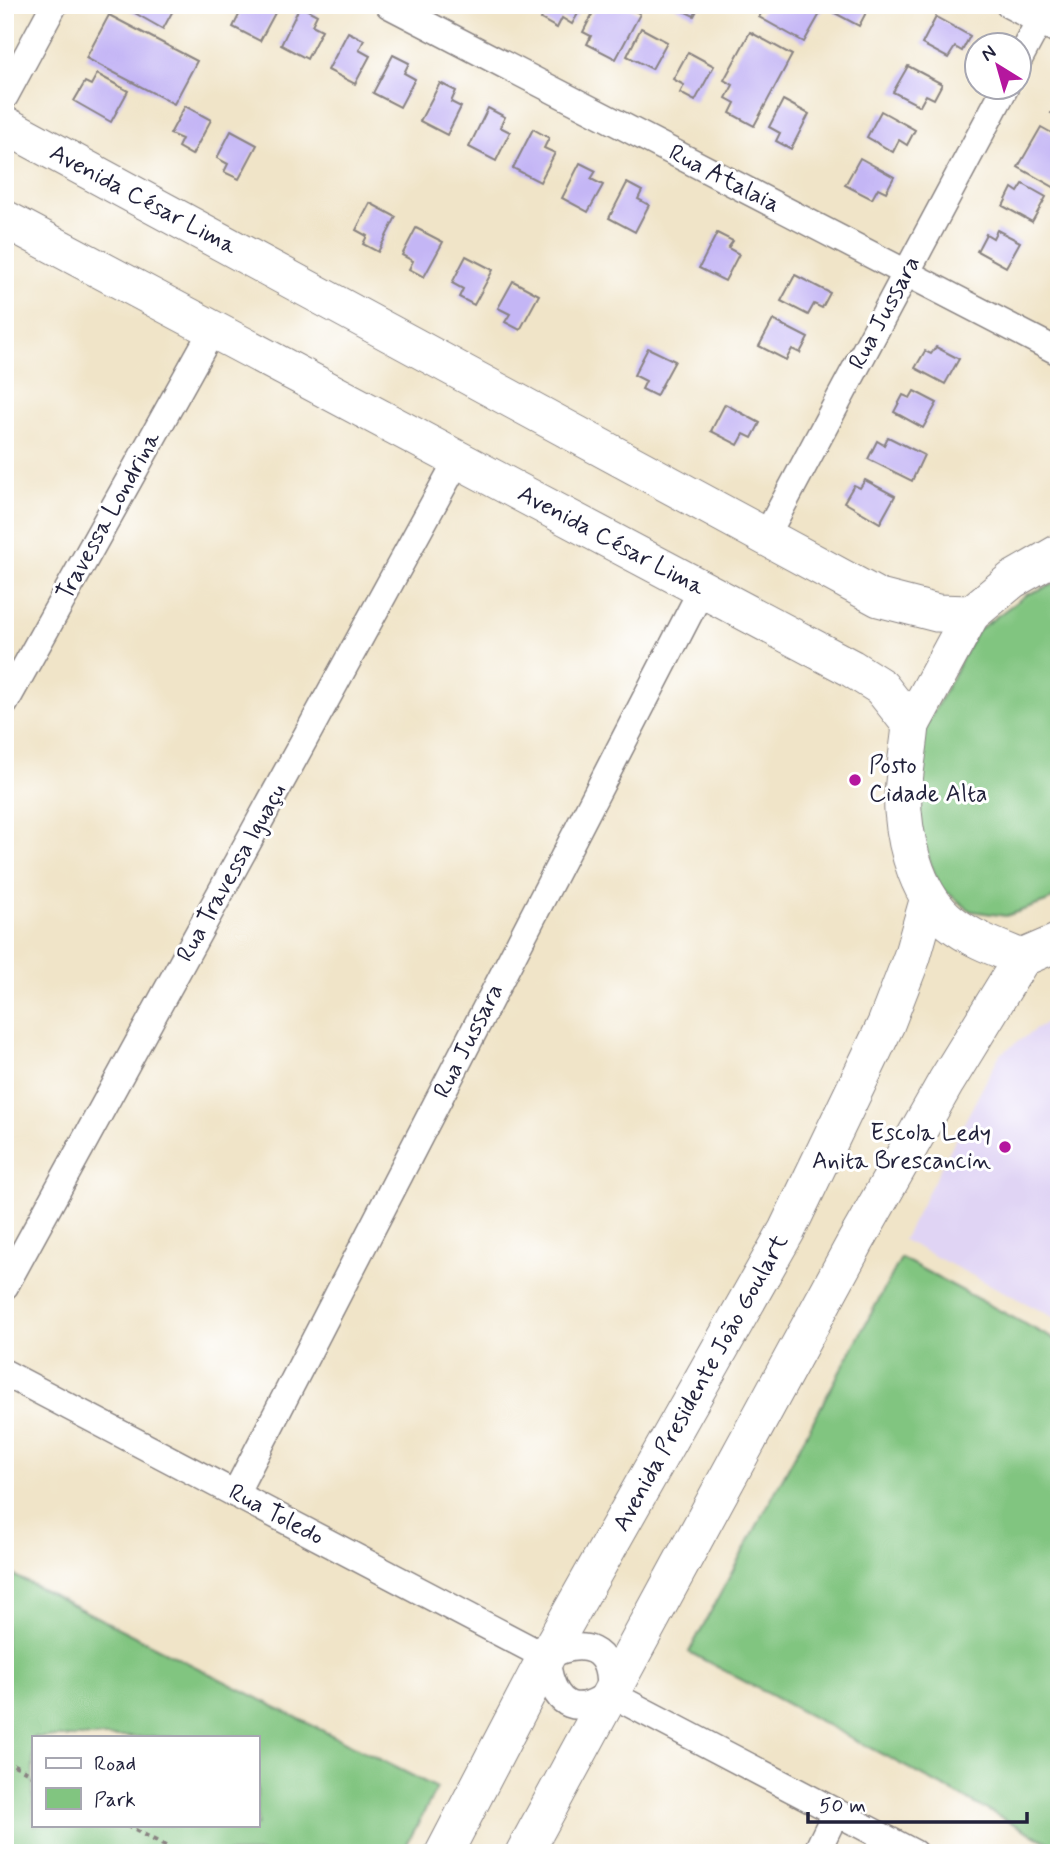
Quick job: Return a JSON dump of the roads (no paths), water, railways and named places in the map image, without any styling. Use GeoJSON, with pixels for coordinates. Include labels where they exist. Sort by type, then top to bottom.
{"type":"FeatureCollection","features":[{"type":"Feature","properties":{"kind":"street"},"geometry":{"type":"LineString","coordinates":[[5,96],[54,5]]}},
{"type":"Feature","properties":{"kind":"street","name":"Rua Atalaia"},"geometry":{"type":"LineString","coordinates":[[389,5],[1059,352]]}},
{"type":"Feature","properties":{"kind":"street"},"geometry":{"type":"LineString","coordinates":[[1009,5],[1049,19],[1032,42]]}},
{"type":"Feature","properties":{"kind":"street","name":"Rua Jussara"},"geometry":{"type":"LineString","coordinates":[[765,538],[998,102]]}},
{"type":"Feature","properties":{"kind":"street","name":"Avenida César Lima"},"geometry":{"type":"LineString","coordinates":[[5,125],[879,598],[937,613],[971,614]]}},
{"type":"Feature","properties":{"kind":"street","name":"Avenida César Lima"},"geometry":{"type":"LineString","coordinates":[[5,219],[851,668],[881,687],[911,725]]}},
{"type":"Feature","properties":{"kind":"street","name":"Travessa Londrina"},"geometry":{"type":"LineString","coordinates":[[5,703],[213,329]]}},
{"type":"Feature","properties":{"kind":"street","name":"Rua Travessa Iguaçu"},"geometry":{"type":"LineString","coordinates":[[5,1286],[458,459]]}},
{"type":"Feature","properties":{"kind":"street"},"geometry":{"type":"LineString","coordinates":[[1022,958],[977,940],[950,922],[928,901],[914,866],[903,810],[911,725],[971,614],[1012,580],[1059,553]]}},
{"type":"Feature","properties":{"kind":"street","name":"Rua Jussara"},"geometry":{"type":"LineString","coordinates":[[236,1494],[702,589]]}},
{"type":"Feature","properties":{"kind":"street","name":"Avenida Presidente João Goulart"},"geometry":{"type":"LineString","coordinates":[[444,1853],[546,1657],[787,1230],[886,1024],[912,957],[928,901]]}},
{"type":"Feature","properties":{"kind":"street"},"geometry":{"type":"LineString","coordinates":[[524,1853],[856,1241],[946,1082],[1022,958],[1059,942]]}},
{"type":"Feature","properties":{"kind":"street","name":"Rua Toledo"},"geometry":{"type":"LineString","coordinates":[[5,1373],[546,1657]]}},
{"type":"Feature","properties":{"kind":"street"},"geometry":{"type":"LineString","coordinates":[[579,1646],[595,1651],[605,1661],[610,1674],[609,1693],[589,1705],[573,1706],[559,1698],[549,1680],[546,1657],[564,1648],[579,1646]]}},
{"type":"Feature","properties":{"kind":"street"},"geometry":{"type":"LineString","coordinates":[[609,1693],[914,1853]]}},
{"type":"Feature","properties":{"kind":"street"},"geometry":{"type":"LineString","coordinates":[[816,1853],[836,1812]]}},
{"type":"Feature","properties":{"kind":"place","name":"Posto Cidade Alta"},"geometry":{"type":"Point","coordinates":[855,780]}},
{"type":"Feature","properties":{"kind":"place","name":"Escola Ledy Anita Brescancin"},"geometry":{"type":"Point","coordinates":[1005,1147]}}]}
